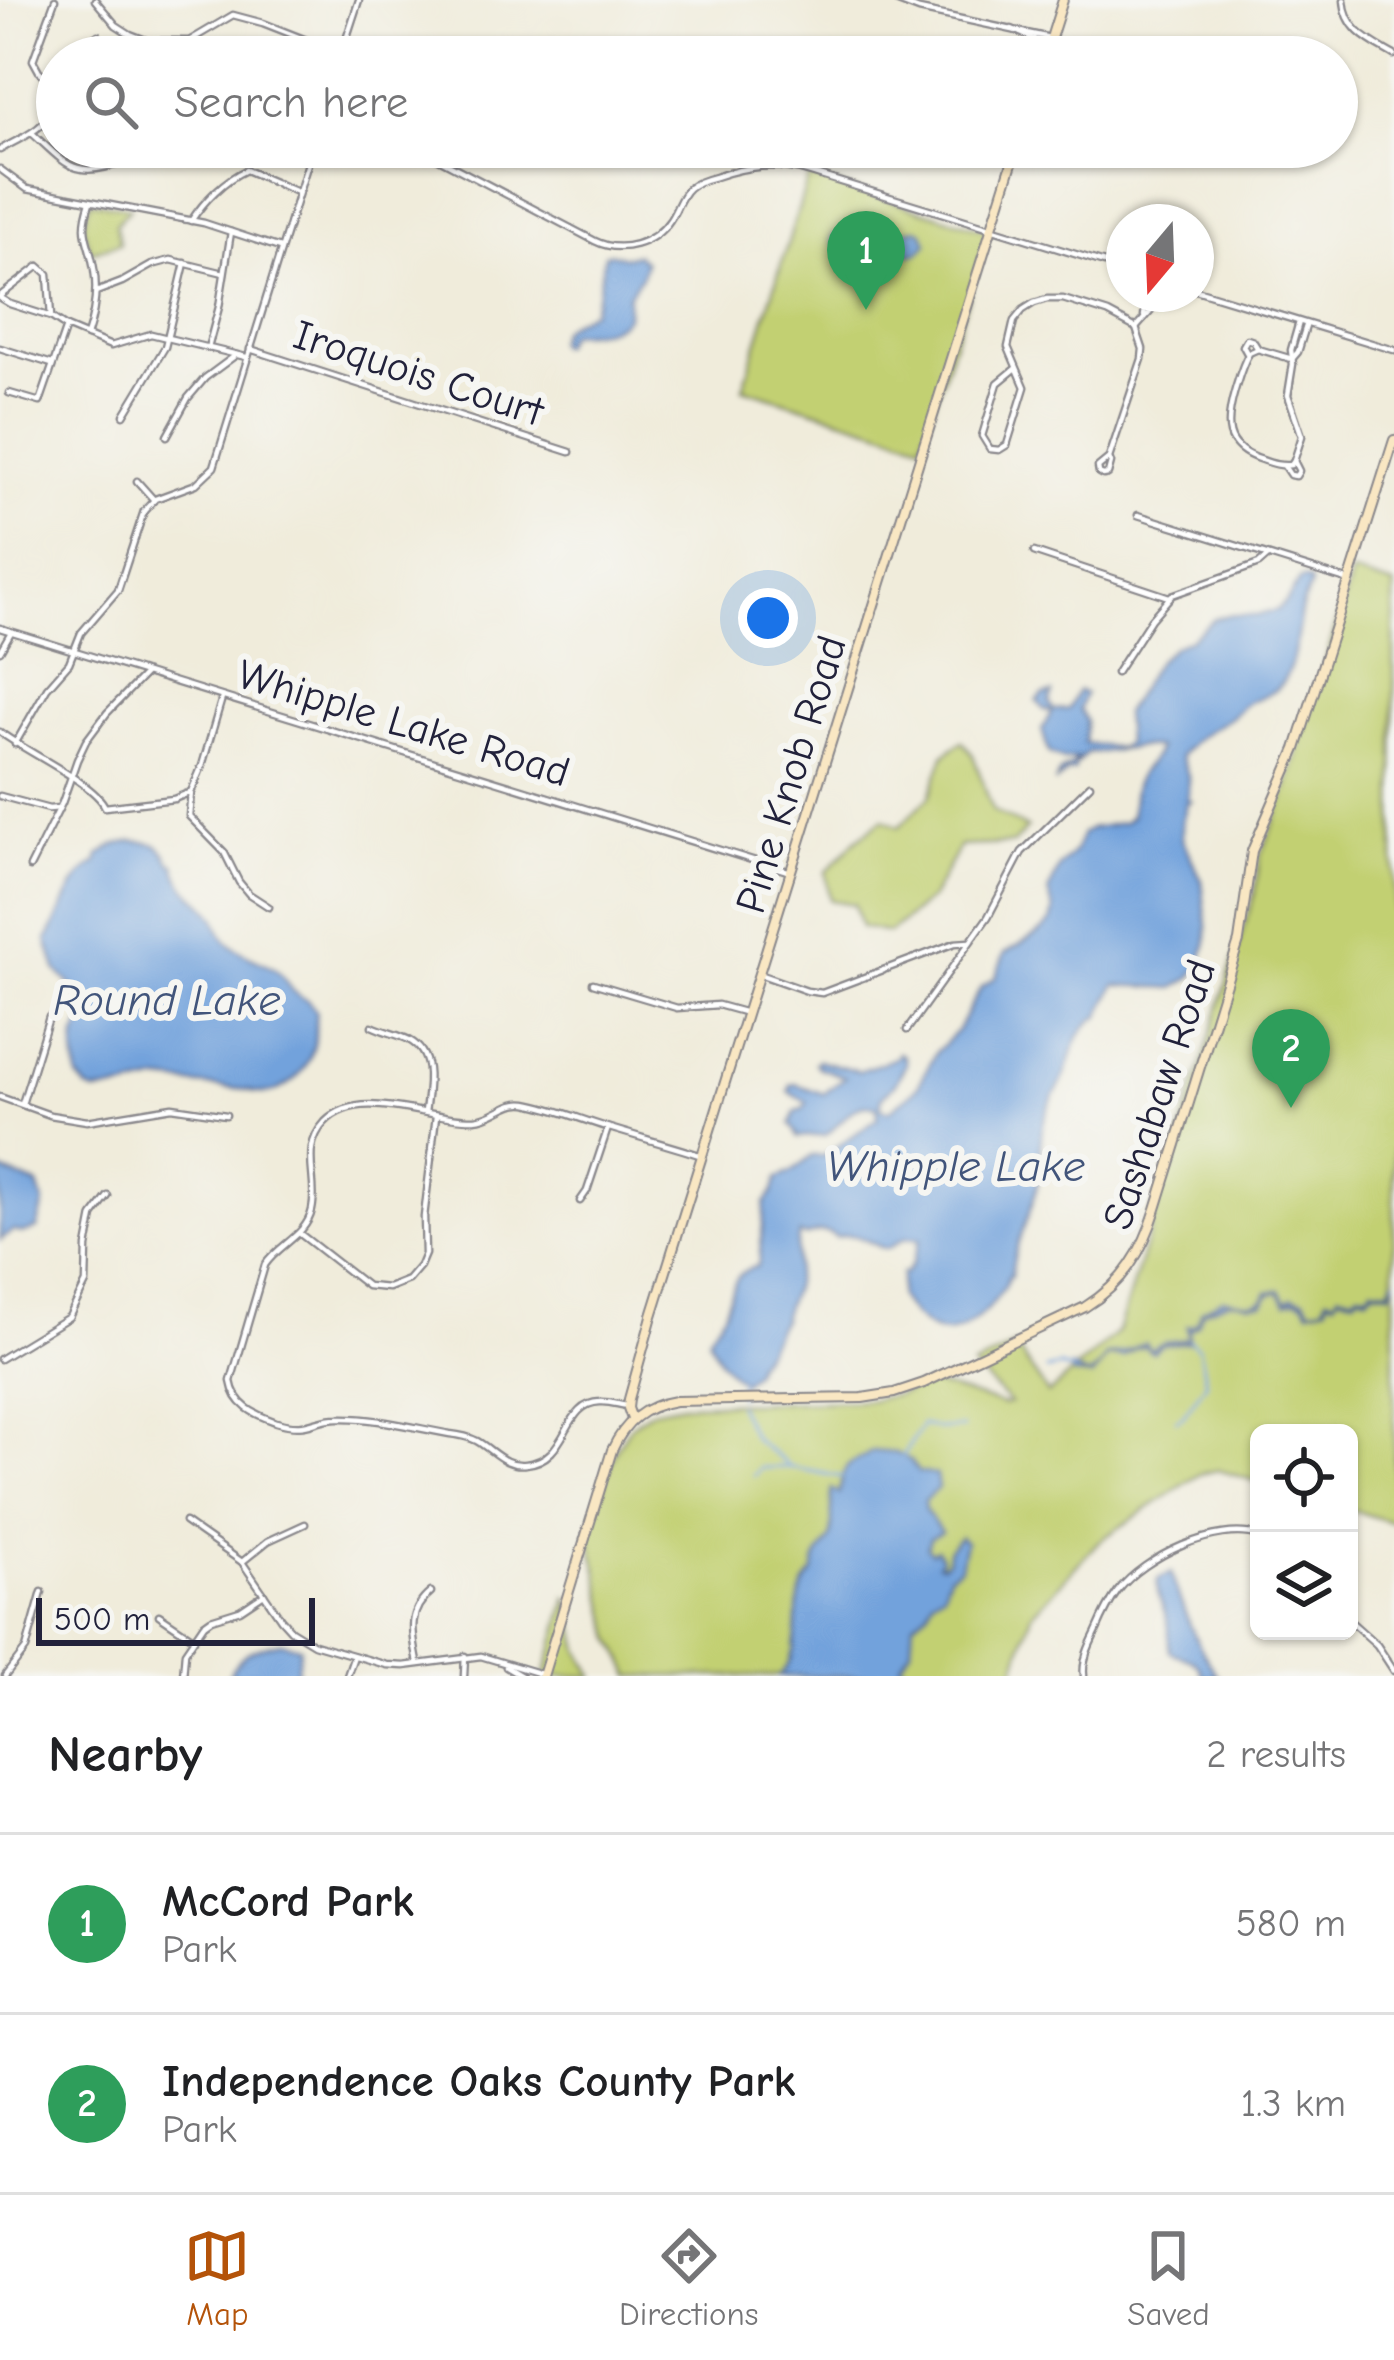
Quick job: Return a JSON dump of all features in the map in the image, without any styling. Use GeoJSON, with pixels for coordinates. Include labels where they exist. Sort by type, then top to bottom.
{"type":"FeatureCollection","features":[{"type":"Feature","properties":{"kind":"main road"},"geometry":{"type":"LineString","coordinates":[[1052,36],[1063,0]]}},
{"type":"Feature","properties":{"kind":"main road","name":"Pine Knob Road"},"geometry":{"type":"LineString","coordinates":[[628,1406],[1010,168]]}},
{"type":"Feature","properties":{"kind":"main road","name":"Sashabaw Road"},"geometry":{"type":"LineString","coordinates":[[632,1419],[675,1401],[868,1397],[905,1390],[1078,1311],[1101,1297],[1127,1271],[1149,1232],[1239,941],[1252,851],[1296,749],[1394,440]]}},
{"type":"Feature","properties":{"kind":"main road"},"geometry":{"type":"LineString","coordinates":[[543,1676],[612,1450],[632,1419],[628,1406]]}},
{"type":"Feature","properties":{"kind":"street"},"geometry":{"type":"LineString","coordinates":[[42,36],[55,0]]}},
{"type":"Feature","properties":{"kind":"street"},"geometry":{"type":"LineString","coordinates":[[95,0],[110,21],[134,36]]}},
{"type":"Feature","properties":{"kind":"street"},"geometry":{"type":"LineString","coordinates":[[347,36],[359,0]]}},
{"type":"Feature","properties":{"kind":"street"},"geometry":{"type":"LineString","coordinates":[[893,0],[1032,36]]}},
{"type":"Feature","properties":{"kind":"street"},"geometry":{"type":"LineString","coordinates":[[1344,1],[1345,16],[1353,28],[1394,56]]}},
{"type":"Feature","properties":{"kind":"street"},"geometry":{"type":"LineString","coordinates":[[194,36],[232,15],[293,36]]}},
{"type":"Feature","properties":{"kind":"street"},"geometry":{"type":"LineString","coordinates":[[0,150],[36,131]]}},
{"type":"Feature","properties":{"kind":"street"},"geometry":{"type":"LineString","coordinates":[[33,134],[36,137]]}},
{"type":"Feature","properties":{"kind":"street"},"geometry":{"type":"LineString","coordinates":[[15,744],[47,688],[69,663],[81,633],[118,590],[142,516],[154,500],[196,484],[214,467],[307,168]]}},
{"type":"Feature","properties":{"kind":"street"},"geometry":{"type":"LineString","coordinates":[[456,168],[613,247],[658,235],[692,186],[745,168]]}},
{"type":"Feature","properties":{"kind":"street"},"geometry":{"type":"LineString","coordinates":[[788,168],[1106,264]]}},
{"type":"Feature","properties":{"kind":"street"},"geometry":{"type":"LineString","coordinates":[[0,169],[27,188],[191,220],[282,248]]}},
{"type":"Feature","properties":{"kind":"street"},"geometry":{"type":"LineString","coordinates":[[191,220],[246,170],[299,193]]}},
{"type":"Feature","properties":{"kind":"street"},"geometry":{"type":"LineString","coordinates":[[87,337],[96,292],[93,261],[83,232],[90,201]]}},
{"type":"Feature","properties":{"kind":"street"},"geometry":{"type":"LineString","coordinates":[[208,348],[231,232]]}},
{"type":"Feature","properties":{"kind":"street"},"geometry":{"type":"LineString","coordinates":[[96,292],[161,262],[224,273]]}},
{"type":"Feature","properties":{"kind":"street"},"geometry":{"type":"LineString","coordinates":[[124,415],[168,338],[185,263]]}},
{"type":"Feature","properties":{"kind":"street"},"geometry":{"type":"LineString","coordinates":[[51,317],[48,274],[42,267],[0,297],[111,346],[144,334],[248,357]]}},
{"type":"Feature","properties":{"kind":"street"},"geometry":{"type":"LineString","coordinates":[[1214,296],[1394,350]]}},
{"type":"Feature","properties":{"kind":"street"},"geometry":{"type":"LineString","coordinates":[[1015,369],[998,382],[982,436],[990,449],[1006,445],[1025,387],[1008,347],[1010,332],[1023,310],[1048,298],[1063,299],[1108,313],[1136,328],[1142,359],[1109,458]]}},
{"type":"Feature","properties":{"kind":"street"},"geometry":{"type":"LineString","coordinates":[[1144,316],[1145,312]]}},
{"type":"Feature","properties":{"kind":"street"},"geometry":{"type":"LineString","coordinates":[[1136,328],[1150,312]]}},
{"type":"Feature","properties":{"kind":"street"},"geometry":{"type":"LineString","coordinates":[[1258,349],[1248,355],[1231,403],[1230,435],[1246,454],[1291,465],[1302,436],[1288,395],[1291,350],[1303,324]]}},
{"type":"Feature","properties":{"kind":"street"},"geometry":{"type":"LineString","coordinates":[[9,393],[40,402],[66,328]]}},
{"type":"Feature","properties":{"kind":"street"},"geometry":{"type":"LineString","coordinates":[[1248,355],[1243,346],[1247,339],[1258,349],[1292,359]]}},
{"type":"Feature","properties":{"kind":"street"},"geometry":{"type":"LineString","coordinates":[[0,348],[53,364]]}},
{"type":"Feature","properties":{"kind":"street","name":"Iroquois Court"},"geometry":{"type":"LineString","coordinates":[[250,349],[570,452]]}},
{"type":"Feature","properties":{"kind":"street"},"geometry":{"type":"LineString","coordinates":[[166,436],[205,378],[236,355]]}},
{"type":"Feature","properties":{"kind":"street"},"geometry":{"type":"LineString","coordinates":[[1284,466],[1290,476],[1296,476],[1300,471],[1294,460]]}},
{"type":"Feature","properties":{"kind":"street"},"geometry":{"type":"LineString","coordinates":[[137,481],[154,500]]}},
{"type":"Feature","properties":{"kind":"street"},"geometry":{"type":"LineString","coordinates":[[1138,515],[1350,581]]}},
{"type":"Feature","properties":{"kind":"street"},"geometry":{"type":"LineString","coordinates":[[1034,553],[1169,597]]}},
{"type":"Feature","properties":{"kind":"street"},"geometry":{"type":"LineString","coordinates":[[1116,673],[1169,597],[1259,564],[1268,556]]}},
{"type":"Feature","properties":{"kind":"street","name":"Whipple Lake Road"},"geometry":{"type":"LineString","coordinates":[[0,628],[790,872]]}},
{"type":"Feature","properties":{"kind":"street"},"geometry":{"type":"LineString","coordinates":[[0,651],[11,632]]}},
{"type":"Feature","properties":{"kind":"street"},"geometry":{"type":"LineString","coordinates":[[30,867],[80,751],[93,730],[145,674]]}},
{"type":"Feature","properties":{"kind":"street"},"geometry":{"type":"LineString","coordinates":[[0,731],[98,794],[105,807],[166,801],[183,797],[196,784],[222,698]]}},
{"type":"Feature","properties":{"kind":"street"},"geometry":{"type":"LineString","coordinates":[[907,1030],[989,916],[1022,852],[1090,785]]}},
{"type":"Feature","properties":{"kind":"street"},"geometry":{"type":"LineString","coordinates":[[190,792],[191,819],[224,852],[249,894],[269,907]]}},
{"type":"Feature","properties":{"kind":"street"},"geometry":{"type":"LineString","coordinates":[[0,796],[59,808]]}},
{"type":"Feature","properties":{"kind":"street"},"geometry":{"type":"LineString","coordinates":[[759,974],[822,993],[955,943],[969,942]]}},
{"type":"Feature","properties":{"kind":"street"},"geometry":{"type":"LineString","coordinates":[[593,983],[677,1008],[718,1004],[747,1012]]}},
{"type":"Feature","properties":{"kind":"street"},"geometry":{"type":"LineString","coordinates":[[22,1104],[49,1018]]}},
{"type":"Feature","properties":{"kind":"street"},"geometry":{"type":"LineString","coordinates":[[372,1026],[410,1041],[425,1056],[429,1078],[425,1112]]}},
{"type":"Feature","properties":{"kind":"street"},"geometry":{"type":"LineString","coordinates":[[0,1097],[72,1119],[97,1120],[172,1107],[226,1115]]}},
{"type":"Feature","properties":{"kind":"street"},"geometry":{"type":"LineString","coordinates":[[628,1406],[588,1405],[575,1415],[549,1456],[523,1465],[506,1461],[463,1436],[336,1417],[296,1426],[247,1410],[231,1381],[268,1259],[309,1218],[313,1199],[310,1149],[318,1130],[342,1110],[358,1106],[480,1118],[522,1102],[704,1156]]}},
{"type":"Feature","properties":{"kind":"street"},"geometry":{"type":"LineString","coordinates":[[299,1233],[368,1286],[388,1288],[412,1276],[425,1254],[424,1216],[436,1114]]}},
{"type":"Feature","properties":{"kind":"street"},"geometry":{"type":"LineString","coordinates":[[580,1202],[608,1128]]}},
{"type":"Feature","properties":{"kind":"street"},"geometry":{"type":"LineString","coordinates":[[0,1358],[69,1317],[86,1283],[86,1247],[93,1216],[108,1196]]}},
{"type":"Feature","properties":{"kind":"street"},"geometry":{"type":"LineString","coordinates":[[185,1522],[242,1562],[281,1619],[322,1647],[396,1666],[488,1657],[520,1676]]}},
{"type":"Feature","properties":{"kind":"street"},"geometry":{"type":"LineString","coordinates":[[242,1562],[275,1536],[305,1524]]}},
{"type":"Feature","properties":{"kind":"street"},"geometry":{"type":"LineString","coordinates":[[1084,1676],[1090,1645],[1107,1608],[1143,1567],[1215,1534],[1250,1534]]}},
{"type":"Feature","properties":{"kind":"street"},"geometry":{"type":"LineString","coordinates":[[4,1676],[26,1649],[42,1592]]}},
{"type":"Feature","properties":{"kind":"street"},"geometry":{"type":"LineString","coordinates":[[418,1664],[413,1616],[431,1592]]}},
{"type":"Feature","properties":{"kind":"street"},"geometry":{"type":"LineString","coordinates":[[183,1676],[183,1660],[193,1638],[211,1618],[240,1610],[265,1594]]}},
{"type":"Feature","properties":{"kind":"street"},"geometry":{"type":"LineString","coordinates":[[159,1615],[193,1638]]}},
{"type":"Feature","properties":{"kind":"street"},"geometry":{"type":"LineString","coordinates":[[1358,1628],[1394,1671]]}},
{"type":"Feature","properties":{"kind":"street"},"geometry":{"type":"LineString","coordinates":[[347,1676],[354,1656]]}},
{"type":"Feature","properties":{"kind":"street"},"geometry":{"type":"LineString","coordinates":[[464,1676],[465,1656]]}},
{"type":"Feature","properties":{"kind":"street"},"geometry":{"type":"LineString","coordinates":[[501,1664],[543,1676]]}},
{"type":"Feature","properties":{"kind":"green space"},"geometry":{"type":"Polygon","coordinates":[[[809,175],[989,231],[922,443],[743,388],[809,175]]]}},
{"type":"Feature","properties":{"kind":"green space"},"geometry":{"type":"Polygon","coordinates":[[[90,201],[130,208],[116,224],[120,243],[90,252],[83,226],[90,201]]]}},
{"type":"Feature","properties":{"kind":"green space"},"geometry":{"type":"Polygon","coordinates":[[[1352,573],[1394,586],[1394,1523],[1358,1512],[1358,1424],[1250,1424],[1250,1479],[1218,1470],[1200,1474],[1098,1542],[1032,1614],[1013,1676],[632,1676],[613,1639],[589,1533],[617,1447],[631,1425],[652,1410],[682,1404],[870,1400],[929,1383],[1004,1405],[1010,1403],[973,1367],[1015,1346],[1048,1394],[1118,1332],[1255,892],[1260,856],[1282,804],[1352,573]]]}},
{"type":"Feature","properties":{"kind":"green space"},"geometry":{"type":"Polygon","coordinates":[[[962,741],[973,755],[993,811],[1027,828],[1013,844],[960,846],[931,898],[889,933],[861,927],[854,904],[830,900],[826,872],[883,819],[899,827],[930,796],[944,755],[962,741]]]}},
{"type":"Feature","properties":{"kind":"green space"},"geometry":{"type":"Polygon","coordinates":[[[568,1596],[580,1650],[594,1676],[545,1676],[568,1596]]]}},
{"type":"Feature","properties":{"kind":"water"},"geometry":{"type":"Polygon","coordinates":[[[851,229],[879,237],[916,229],[928,243],[918,253],[904,254],[835,246],[833,236],[851,229]]]}},
{"type":"Feature","properties":{"kind":"water"},"geometry":{"type":"Polygon","coordinates":[[[609,253],[636,254],[645,262],[628,295],[627,316],[608,329],[568,334],[557,345],[563,328],[592,310],[609,253]]]}},
{"type":"Feature","properties":{"kind":"water","name":"Whipple Lake"},"geometry":{"type":"Polygon","coordinates":[[[1304,579],[1311,586],[1301,610],[1292,662],[1280,685],[1247,703],[1180,756],[1191,801],[1182,821],[1182,839],[1202,881],[1207,925],[1200,966],[1174,988],[1115,985],[1100,1016],[1083,1031],[1046,1112],[1036,1189],[1011,1276],[1000,1294],[963,1327],[938,1332],[918,1320],[899,1297],[902,1273],[912,1264],[920,1239],[905,1238],[887,1249],[850,1235],[799,1234],[794,1284],[782,1320],[743,1382],[722,1363],[708,1338],[738,1278],[759,1262],[765,1203],[778,1178],[812,1156],[824,1156],[878,1118],[877,1107],[861,1106],[826,1135],[798,1137],[791,1124],[796,1111],[807,1102],[789,1092],[791,1085],[824,1094],[845,1077],[818,1067],[818,1060],[859,1071],[899,1053],[906,1064],[881,1098],[881,1108],[889,1111],[911,1094],[937,1051],[958,1030],[981,987],[995,978],[1005,953],[1051,922],[1054,911],[1048,892],[1082,834],[1131,816],[1137,779],[1158,748],[1088,752],[1074,771],[1055,783],[1060,772],[1078,758],[1064,760],[1049,753],[1042,730],[1052,711],[1044,710],[1037,701],[1052,693],[1049,703],[1054,710],[1069,709],[1078,690],[1085,694],[1079,709],[1086,721],[1084,743],[1118,748],[1126,743],[1124,713],[1157,661],[1214,619],[1277,610],[1304,579]]]}},
{"type":"Feature","properties":{"kind":"water","name":"Round Lake"},"geometry":{"type":"Polygon","coordinates":[[[133,841],[160,848],[175,864],[186,888],[214,916],[224,938],[275,969],[316,1011],[309,1059],[279,1090],[258,1093],[160,1081],[95,1092],[78,1078],[76,1036],[85,1017],[83,1006],[74,988],[56,970],[47,940],[80,877],[115,845],[133,841]]]}},
{"type":"Feature","properties":{"kind":"water"},"geometry":{"type":"Polygon","coordinates":[[[0,1170],[38,1185],[44,1204],[37,1229],[13,1231],[0,1240],[0,1170]]]}},
{"type":"Feature","properties":{"kind":"water"},"geometry":{"type":"Polygon","coordinates":[[[1394,1278],[1390,1292],[1373,1290],[1368,1296],[1360,1293],[1355,1298],[1339,1295],[1335,1301],[1327,1299],[1327,1306],[1309,1310],[1304,1302],[1286,1303],[1279,1291],[1268,1295],[1264,1303],[1253,1303],[1263,1300],[1267,1292],[1280,1290],[1286,1301],[1305,1299],[1311,1309],[1324,1306],[1327,1297],[1334,1300],[1339,1293],[1352,1296],[1359,1291],[1369,1293],[1372,1287],[1389,1289],[1394,1278]]]}},
{"type":"Feature","properties":{"kind":"water"},"geometry":{"type":"Polygon","coordinates":[[[1223,1298],[1236,1301],[1203,1311],[1198,1324],[1189,1330],[1189,1342],[1161,1345],[1154,1352],[1149,1351],[1145,1346],[1136,1348],[1123,1357],[1108,1356],[1092,1377],[1073,1375],[1072,1369],[1089,1376],[1107,1355],[1145,1343],[1150,1350],[1165,1342],[1188,1339],[1187,1326],[1196,1324],[1202,1310],[1223,1298]]]}},
{"type":"Feature","properties":{"kind":"water"},"geometry":{"type":"Polygon","coordinates":[[[873,1451],[896,1453],[910,1460],[918,1472],[936,1475],[938,1488],[924,1501],[941,1532],[930,1538],[927,1548],[937,1549],[942,1564],[960,1537],[965,1542],[960,1567],[949,1575],[943,1592],[933,1597],[928,1611],[913,1623],[911,1649],[898,1676],[779,1676],[793,1652],[800,1597],[830,1538],[832,1489],[839,1494],[848,1466],[873,1451]]]}},
{"type":"Feature","properties":{"kind":"water"},"geometry":{"type":"Polygon","coordinates":[[[1171,1573],[1191,1627],[1218,1676],[1202,1676],[1195,1662],[1170,1652],[1157,1586],[1158,1579],[1171,1573]]]}},
{"type":"Feature","properties":{"kind":"water"},"geometry":{"type":"Polygon","coordinates":[[[281,1642],[300,1647],[296,1676],[229,1676],[250,1652],[281,1642]]]}},
{"type":"Feature","properties":{"kind":"waterway"},"geometry":{"type":"LineString","coordinates":[[1176,1420],[1206,1383],[1199,1348],[1190,1340]]}},
{"type":"Feature","properties":{"kind":"waterway"},"geometry":{"type":"LineString","coordinates":[[1046,1370],[1060,1367],[1076,1372]]}},
{"type":"Feature","properties":{"kind":"waterway"},"geometry":{"type":"LineString","coordinates":[[739,1396],[740,1381]]}},
{"type":"Feature","properties":{"kind":"waterway"},"geometry":{"type":"LineString","coordinates":[[737,1405],[754,1439],[788,1465]]}},
{"type":"Feature","properties":{"kind":"waterway"},"geometry":{"type":"LineString","coordinates":[[902,1458],[922,1425],[963,1428]]}},
{"type":"Feature","properties":{"kind":"waterway"},"geometry":{"type":"LineString","coordinates":[[753,1476],[761,1468],[789,1467],[842,1477]]}},
{"type":"Feature","properties":{"kind":"place","name":"McCord Park"},"geometry":{"type":"Point","coordinates":[866,310]}},
{"type":"Feature","properties":{"kind":"place","name":"Independence Oaks County Park"},"geometry":{"type":"Point","coordinates":[1291,1108]}}]}
